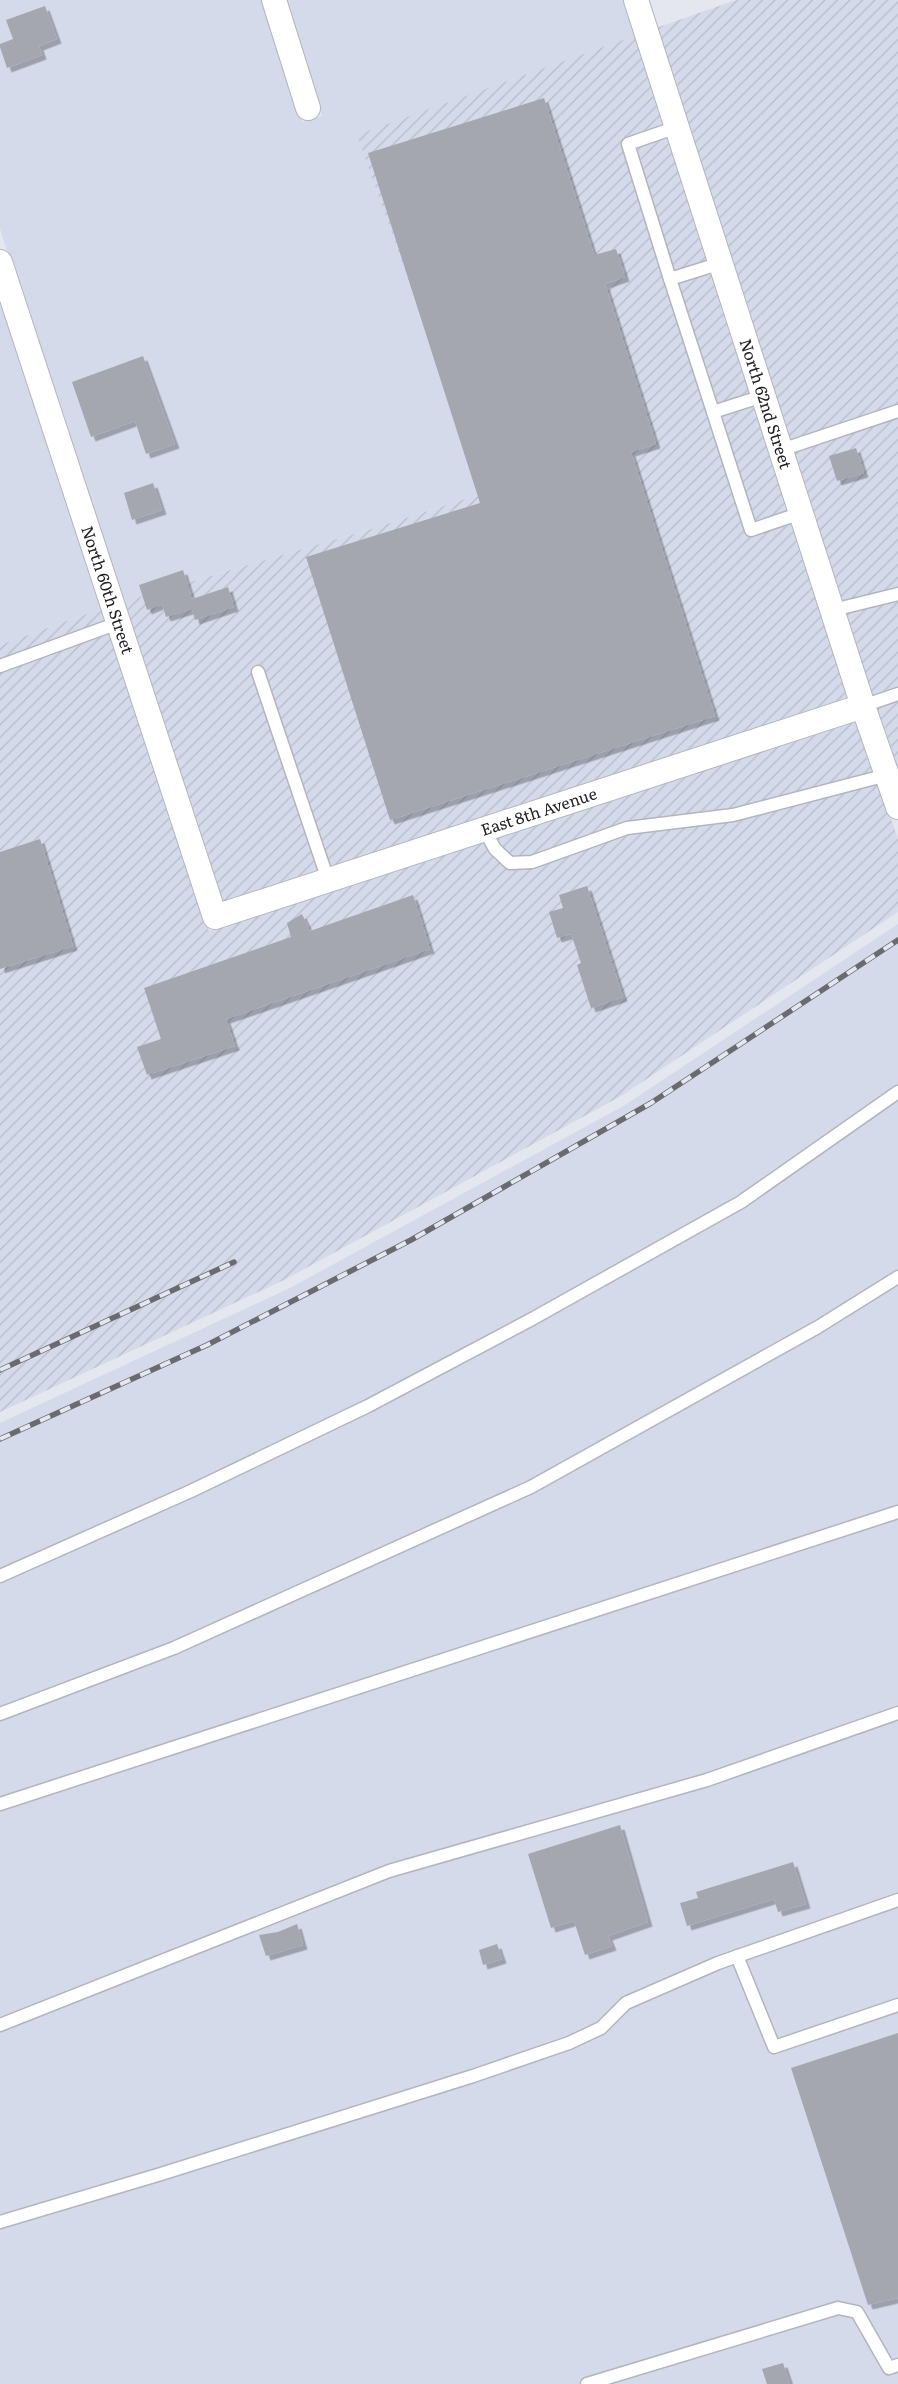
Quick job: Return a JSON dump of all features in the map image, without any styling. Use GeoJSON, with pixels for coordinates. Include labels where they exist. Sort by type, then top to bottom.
{"type":"FeatureCollection","features":[{"type":"Feature","properties":{"kind":"street"},"geometry":{"type":"LineString","coordinates":[[274,0],[308,108]]}},
{"type":"Feature","properties":{"kind":"street","name":"North 62nd Street"},"geometry":{"type":"LineString","coordinates":[[636,0],[863,706],[898,807]]}},
{"type":"Feature","properties":{"kind":"street","name":"North 60th Street"},"geometry":{"type":"LineString","coordinates":[[0,262],[215,917]]}},
{"type":"Feature","properties":{"kind":"street","name":"East 8th Avenue"},"geometry":{"type":"LineString","coordinates":[[215,917],[863,706]]}},
{"type":"Feature","properties":{"kind":"lane"},"geometry":{"type":"LineString","coordinates":[[677,127],[628,144],[670,279],[751,530],[801,513]]}},
{"type":"Feature","properties":{"kind":"lane"},"geometry":{"type":"LineString","coordinates":[[670,279],[721,262]]}},
{"type":"Feature","properties":{"kind":"lane"},"geometry":{"type":"LineString","coordinates":[[713,412],[764,396]]}},
{"type":"Feature","properties":{"kind":"lane"},"geometry":{"type":"LineString","coordinates":[[781,450],[898,411]]}},
{"type":"Feature","properties":{"kind":"lane"},"geometry":{"type":"LineString","coordinates":[[833,610],[898,594]]}},
{"type":"Feature","properties":{"kind":"lane"},"geometry":{"type":"LineString","coordinates":[[0,666],[118,623]]}},
{"type":"Feature","properties":{"kind":"lane"},"geometry":{"type":"LineString","coordinates":[[258,672],[328,880]]}},
{"type":"Feature","properties":{"kind":"lane"},"geometry":{"type":"LineString","coordinates":[[863,706],[898,694]]}},
{"type":"Feature","properties":{"kind":"lane"},"geometry":{"type":"LineString","coordinates":[[484,829],[495,849],[510,863],[532,862],[627,828],[733,815],[887,775]]}},
{"type":"Feature","properties":{"kind":"lane"},"geometry":{"type":"LineString","coordinates":[[0,1576],[191,1491],[359,1410],[532,1319],[741,1202],[898,1092]]}},
{"type":"Feature","properties":{"kind":"lane"},"geometry":{"type":"LineString","coordinates":[[0,1714],[174,1648],[531,1487],[818,1328],[898,1277]]}},
{"type":"Feature","properties":{"kind":"lane"},"geometry":{"type":"LineString","coordinates":[[0,1804],[898,1512]]}},
{"type":"Feature","properties":{"kind":"lane"},"geometry":{"type":"LineString","coordinates":[[0,2025],[389,1871],[707,1780],[898,1713]]}},
{"type":"Feature","properties":{"kind":"lane"},"geometry":{"type":"LineString","coordinates":[[0,2222],[161,2174],[472,2076],[570,2043],[601,2028],[626,2003],[738,1956],[898,1900]]}},
{"type":"Feature","properties":{"kind":"lane"},"geometry":{"type":"LineString","coordinates":[[738,1956],[774,2047],[898,2005]]}},
{"type":"Feature","properties":{"kind":"lane"},"geometry":{"type":"LineString","coordinates":[[587,2384],[838,2308],[857,2312],[889,2368],[898,2365]]}},
{"type":"Feature","properties":{"kind":"shaded area"},"geometry":{"type":"Polygon","coordinates":[[[0,0],[264,0],[302,122],[322,116],[285,0],[625,0],[637,35],[484,493],[368,530],[122,602],[0,229],[0,0]]]}},
{"type":"Feature","properties":{"kind":"shaded area"},"geometry":{"type":"Polygon","coordinates":[[[736,0],[898,0],[898,775],[656,28],[736,0]]]}},
{"type":"Feature","properties":{"kind":"shaded area"},"geometry":{"type":"Polygon","coordinates":[[[637,35],[850,698],[221,902],[122,602],[368,530],[484,493],[357,135],[637,35]]]}},
{"type":"Feature","properties":{"kind":"shaded area"},"geometry":{"type":"Polygon","coordinates":[[[0,295],[103,608],[0,645],[0,295]]]}},
{"type":"Feature","properties":{"kind":"shaded area"},"geometry":{"type":"Polygon","coordinates":[[[103,608],[209,931],[857,720],[898,839],[898,912],[621,1096],[286,1279],[0,1412],[0,645],[103,608]]]}},
{"type":"Feature","properties":{"kind":"shaded area"},"geometry":{"type":"Polygon","coordinates":[[[898,924],[898,2384],[0,2384],[0,1423],[290,1288],[625,1105],[898,924]]]}},
{"type":"Feature","properties":{"kind":"building"},"geometry":{"type":"Polygon","coordinates":[[[45,6],[57,39],[39,46],[42,55],[7,68],[0,44],[13,39],[6,20],[45,6]]]}},
{"type":"Feature","properties":{"kind":"building"},"geometry":{"type":"Polygon","coordinates":[[[544,98],[594,255],[616,249],[625,277],[605,284],[656,444],[631,452],[715,716],[390,820],[306,557],[480,503],[368,153],[544,98]]]}},
{"type":"Feature","properties":{"kind":"building"},"geometry":{"type":"Polygon","coordinates":[[[143,356],[175,444],[146,454],[135,421],[91,437],[72,382],[143,356]]]}},
{"type":"Feature","properties":{"kind":"building"},"geometry":{"type":"Polygon","coordinates":[[[856,448],[864,473],[837,481],[829,456],[856,448]]]}},
{"type":"Feature","properties":{"kind":"building"},"geometry":{"type":"Polygon","coordinates":[[[153,483],[162,510],[132,520],[124,493],[153,483]]]}},
{"type":"Feature","properties":{"kind":"building"},"geometry":{"type":"Polygon","coordinates":[[[183,570],[192,599],[228,587],[234,607],[195,620],[192,609],[166,617],[162,604],[147,610],[139,585],[183,570]]]}},
{"type":"Feature","properties":{"kind":"building"},"geometry":{"type":"Polygon","coordinates":[[[40,839],[73,946],[0,969],[0,852],[40,839]]]}},
{"type":"Feature","properties":{"kind":"building"},"geometry":{"type":"Polygon","coordinates":[[[587,886],[623,997],[591,1008],[577,965],[581,963],[571,934],[557,938],[549,912],[563,908],[559,895],[587,886]]]}},
{"type":"Feature","properties":{"kind":"building"},"geometry":{"type":"Polygon","coordinates":[[[413,895],[430,949],[226,1019],[235,1046],[147,1075],[137,1047],[161,1039],[144,988],[291,937],[287,923],[302,914],[310,931],[413,895]]]}},
{"type":"Feature","properties":{"kind":"building"},"geometry":{"type":"Polygon","coordinates":[[[620,1825],[648,1922],[608,1936],[612,1946],[585,1955],[574,1921],[551,1928],[528,1854],[620,1825]]]}},
{"type":"Feature","properties":{"kind":"building"},"geometry":{"type":"Polygon","coordinates":[[[793,1862],[806,1904],[778,1912],[774,1899],[687,1926],[680,1903],[698,1898],[696,1892],[793,1862]]]}},
{"type":"Feature","properties":{"kind":"building"},"geometry":{"type":"Polygon","coordinates":[[[297,1924],[303,1945],[266,1956],[259,1935],[278,1932],[297,1924]]]}},
{"type":"Feature","properties":{"kind":"building"},"geometry":{"type":"Polygon","coordinates":[[[497,1944],[502,1959],[483,1965],[479,1950],[497,1944]]]}},
{"type":"Feature","properties":{"kind":"building"},"geometry":{"type":"Polygon","coordinates":[[[898,2033],[898,2298],[868,2305],[791,2068],[898,2033]]]}},
{"type":"Feature","properties":{"kind":"building"},"geometry":{"type":"Polygon","coordinates":[[[783,2363],[790,2384],[767,2384],[762,2369],[783,2363]]]}},
{"type":"Feature","properties":{"kind":"railway"},"geometry":{"type":"LineString","coordinates":[[0,1439],[207,1345],[411,1240],[651,1103],[898,940]]}},
{"type":"Feature","properties":{"kind":"railway"},"geometry":{"type":"LineString","coordinates":[[0,1370],[234,1262]]}}]}
